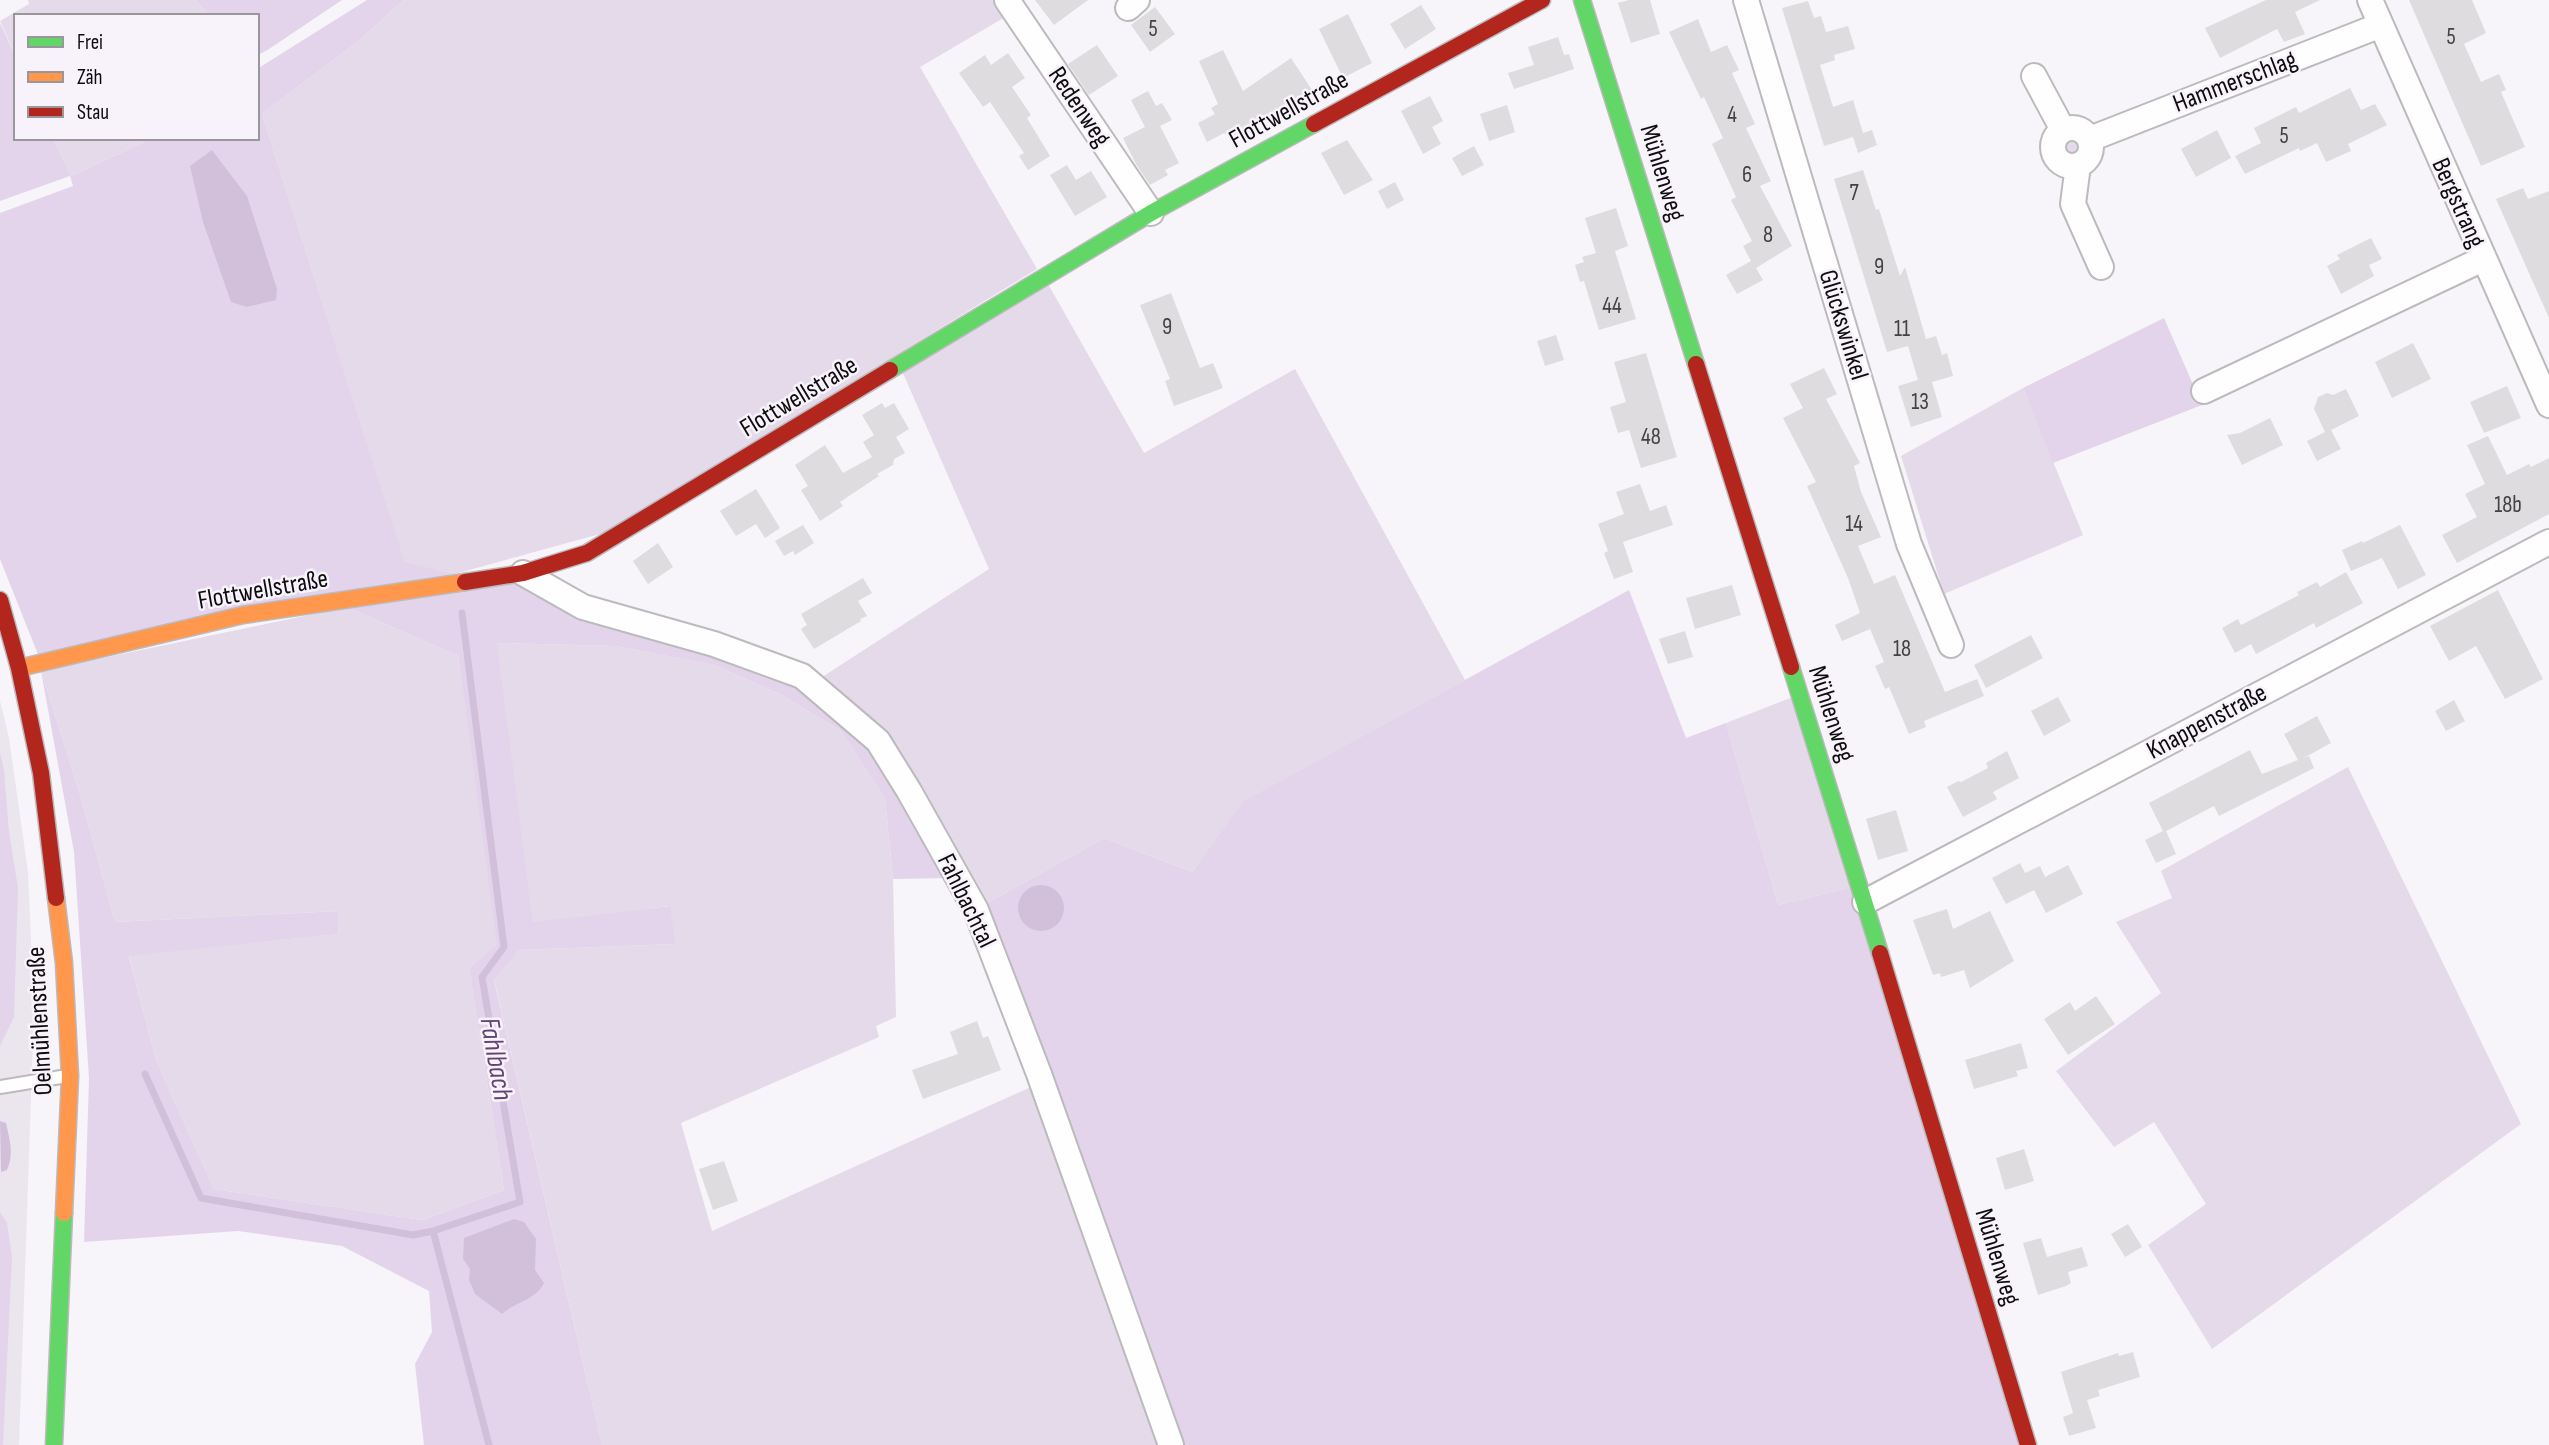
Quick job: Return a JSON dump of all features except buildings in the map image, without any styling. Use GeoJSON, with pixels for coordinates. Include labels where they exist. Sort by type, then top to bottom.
{"type":"FeatureCollection","features":[{"type":"Feature","properties":{"kind":"street","name":"Redenweg"},"geometry":{"type":"LineString","coordinates":[[1007,0],[1152,214]]}},
{"type":"Feature","properties":{"kind":"street","name":"Flottwellstraße"},"geometry":{"type":"LineString","coordinates":[[19,668],[243,615],[523,573],[587,553],[1152,214],[1542,0]]}},
{"type":"Feature","properties":{"kind":"street","name":"Mühlenweg"},"geometry":{"type":"LineString","coordinates":[[1582,0],[1865,902],[2028,1445]]}},
{"type":"Feature","properties":{"kind":"street","name":"Glückswinkel"},"geometry":{"type":"LineString","coordinates":[[1746,0],[1909,544],[1951,645]]}},
{"type":"Feature","properties":{"kind":"street","name":"Bergstrang"},"geometry":{"type":"LineString","coordinates":[[2370,0],[2549,405]]}},
{"type":"Feature","properties":{"kind":"street","name":"Hammerschlag"},"geometry":{"type":"LineString","coordinates":[[2090,139],[2381,25]]}},
{"type":"Feature","properties":{"kind":"street"},"geometry":{"type":"LineString","coordinates":[[2034,76],[2063,130]]}},
{"type":"Feature","properties":{"kind":"street"},"geometry":{"type":"LineString","coordinates":[[2063,130],[2081,130],[2090,139],[2091,152],[2084,162],[2066,165],[2056,157],[2055,139],[2063,130]]}},
{"type":"Feature","properties":{"kind":"street"},"geometry":{"type":"LineString","coordinates":[[2078,165],[2073,204],[2101,267]]}},
{"type":"Feature","properties":{"kind":"street"},"geometry":{"type":"LineString","coordinates":[[2204,391],[2483,259]]}},
{"type":"Feature","properties":{"kind":"street","name":"Knappenstraße"},"geometry":{"type":"LineString","coordinates":[[1865,902],[2549,542]]}},
{"type":"Feature","properties":{"kind":"street","name":"Fahlbachtal"},"geometry":{"type":"LineString","coordinates":[[523,573],[583,607],[714,644],[802,676],[878,741],[976,910],[1039,1074],[1171,1445]]}},
{"type":"Feature","properties":{"kind":"street","name":"Oelmühlenstraße"},"geometry":{"type":"LineString","coordinates":[[0,600],[19,668],[41,773],[64,963],[71,1076],[54,1445]]}},
{"type":"Feature","properties":{"kind":"lane"},"geometry":{"type":"LineString","coordinates":[[0,1087],[71,1076]]}},
{"type":"Feature","properties":{"kind":"shaded area"},"geometry":{"type":"Polygon","coordinates":[[[28,0],[196,0],[207,14],[14,14],[14,52],[0,21],[29,4],[28,0]]]}},
{"type":"Feature","properties":{"kind":"shaded area"},"geometry":{"type":"Polygon","coordinates":[[[196,0],[342,0],[259,54],[259,14],[207,14],[196,0]]]}},
{"type":"Feature","properties":{"kind":"shaded area"},"geometry":{"type":"Polygon","coordinates":[[[367,0],[404,0],[356,43],[262,114],[405,562],[455,574],[39,657],[0,559],[0,213],[73,186],[70,176],[0,201],[0,23],[14,53],[14,140],[54,140],[71,176],[149,140],[259,140],[259,68],[367,0]]]}},
{"type":"Feature","properties":{"kind":"shaded area"},"geometry":{"type":"Polygon","coordinates":[[[404,0],[1002,0],[1012,13],[920,67],[1037,269],[607,532],[455,574],[405,563],[262,114],[356,43],[404,0]]]}},
{"type":"Feature","properties":{"kind":"shaded area"},"geometry":{"type":"Polygon","coordinates":[[[2072,136],[2080,139],[2083,147],[2080,155],[2072,158],[2064,155],[2061,147],[2064,139],[2072,136]]]}},
{"type":"Feature","properties":{"kind":"shaded area"},"geometry":{"type":"Polygon","coordinates":[[[54,140],[149,140],[71,176],[54,140]]]}},
{"type":"Feature","properties":{"kind":"shaded area"},"geometry":{"type":"Polygon","coordinates":[[[212,150],[247,196],[277,289],[276,300],[247,307],[231,302],[203,222],[190,166],[212,150]]]}},
{"type":"Feature","properties":{"kind":"shaded area"},"geometry":{"type":"Polygon","coordinates":[[[1048,284],[1144,453],[1295,369],[1465,680],[1245,801],[1192,872],[1104,838],[980,907],[816,681],[989,569],[902,371],[1048,284]]]}},
{"type":"Feature","properties":{"kind":"shaded area"},"geometry":{"type":"Polygon","coordinates":[[[2164,318],[2202,405],[2053,463],[2023,388],[2164,318]]]}},
{"type":"Feature","properties":{"kind":"shaded area"},"geometry":{"type":"Polygon","coordinates":[[[2023,388],[2083,535],[1944,594],[1901,456],[2023,388]]]}},
{"type":"Feature","properties":{"kind":"shaded area"},"geometry":{"type":"Polygon","coordinates":[[[519,579],[798,682],[869,740],[951,878],[893,879],[885,799],[841,731],[782,695],[714,665],[615,646],[497,643],[533,922],[670,906],[676,944],[519,950],[494,980],[602,1445],[424,1445],[415,1364],[432,1332],[429,1291],[342,1246],[238,1231],[84,1242],[89,1078],[74,852],[41,671],[80,794],[115,922],[339,911],[338,934],[129,956],[156,1060],[214,1189],[422,1220],[504,1190],[469,968],[497,945],[458,656],[347,607],[519,579]]]}},
{"type":"Feature","properties":{"kind":"shaded area"},"geometry":{"type":"Polygon","coordinates":[[[1629,590],[1686,738],[1726,723],[1778,905],[1852,887],[2020,1445],[1178,1445],[980,907],[1104,838],[1192,872],[1244,801],[1629,590]]]}},
{"type":"Feature","properties":{"kind":"shaded area"},"geometry":{"type":"Polygon","coordinates":[[[347,607],[458,656],[498,945],[469,968],[504,1190],[422,1220],[214,1189],[156,1060],[129,955],[338,934],[339,911],[115,922],[80,794],[41,671],[347,607]]]}},
{"type":"Feature","properties":{"kind":"shaded area"},"geometry":{"type":"Polygon","coordinates":[[[496,643],[615,646],[714,665],[782,695],[841,731],[885,799],[893,879],[896,1017],[876,1026],[879,1037],[681,1123],[712,1231],[1033,1086],[1162,1445],[602,1445],[494,979],[518,950],[676,944],[669,906],[533,923],[496,643]]]}},
{"type":"Feature","properties":{"kind":"shaded area"},"geometry":{"type":"Polygon","coordinates":[[[1793,697],[1852,887],[1778,905],[1726,723],[1793,697]]]}},
{"type":"Feature","properties":{"kind":"shaded area"},"geometry":{"type":"Polygon","coordinates":[[[0,701],[9,738],[28,872],[34,1010],[19,1445],[0,1445],[0,701]]]}},
{"type":"Feature","properties":{"kind":"shaded area"},"geometry":{"type":"Polygon","coordinates":[[[0,753],[18,888],[14,1017],[0,1046],[0,753]]]}},
{"type":"Feature","properties":{"kind":"shaded area"},"geometry":{"type":"Polygon","coordinates":[[[2348,767],[2521,1124],[2212,1349],[2148,1245],[2206,1204],[2154,1122],[2114,1147],[2056,1071],[2161,993],[2116,922],[2172,898],[2161,871],[2348,767]]]}},
{"type":"Feature","properties":{"kind":"shaded area"},"geometry":{"type":"Polygon","coordinates":[[[1041,885],[1057,892],[1064,908],[1057,924],[1041,931],[1025,924],[1018,908],[1025,892],[1041,885]]]}},
{"type":"Feature","properties":{"kind":"shaded area"},"geometry":{"type":"Polygon","coordinates":[[[0,1121],[6,1123],[11,1153],[7,1170],[1,1172],[0,1121]]]}},
{"type":"Feature","properties":{"kind":"shaded area"},"geometry":{"type":"Polygon","coordinates":[[[0,1212],[7,1223],[12,1257],[3,1445],[0,1445],[0,1212]]]}},
{"type":"Feature","properties":{"kind":"shaded area"},"geometry":{"type":"Polygon","coordinates":[[[514,1219],[524,1222],[536,1239],[535,1270],[544,1283],[531,1297],[502,1314],[475,1294],[469,1280],[470,1269],[463,1259],[464,1238],[514,1219]]]}},
{"type":"Feature","properties":{"kind":"waterway","name":"Fahlbach"},"geometry":{"type":"LineString","coordinates":[[462,613],[504,947],[482,977],[520,1202],[433,1231],[489,1445]]}},
{"type":"Feature","properties":{"kind":"waterway"},"geometry":{"type":"LineString","coordinates":[[145,1074],[201,1198],[413,1235],[433,1231]]}},
{"type":"Feature","properties":{"kind":"traffic: fast"},"geometry":{"type":"LineString","coordinates":[[1582,0],[1696,364]]}},
{"type":"Feature","properties":{"kind":"traffic: fast"},"geometry":{"type":"LineString","coordinates":[[890,370],[1151,213],[1314,124]]}},
{"type":"Feature","properties":{"kind":"traffic: fast"},"geometry":{"type":"LineString","coordinates":[[1791,667],[1880,953]]}},
{"type":"Feature","properties":{"kind":"traffic: fast"},"geometry":{"type":"LineString","coordinates":[[54,1445],[64,1213]]}},
{"type":"Feature","properties":{"kind":"traffic: slow"},"geometry":{"type":"LineString","coordinates":[[19,668],[243,615],[465,582]]}},
{"type":"Feature","properties":{"kind":"traffic: slow"},"geometry":{"type":"LineString","coordinates":[[56,898],[64,963],[70,1076],[64,1213]]}},
{"type":"Feature","properties":{"kind":"traffic: jam"},"geometry":{"type":"LineString","coordinates":[[1314,124],[1542,0]]}},
{"type":"Feature","properties":{"kind":"traffic: jam"},"geometry":{"type":"LineString","coordinates":[[1696,364],[1791,667]]}},
{"type":"Feature","properties":{"kind":"traffic: jam"},"geometry":{"type":"LineString","coordinates":[[465,582],[523,573],[587,553],[890,370]]}},
{"type":"Feature","properties":{"kind":"traffic: jam"},"geometry":{"type":"LineString","coordinates":[[0,600],[19,668],[41,773],[56,898]]}},
{"type":"Feature","properties":{"kind":"traffic: jam"},"geometry":{"type":"LineString","coordinates":[[1880,953],[2028,1445]]}}]}
